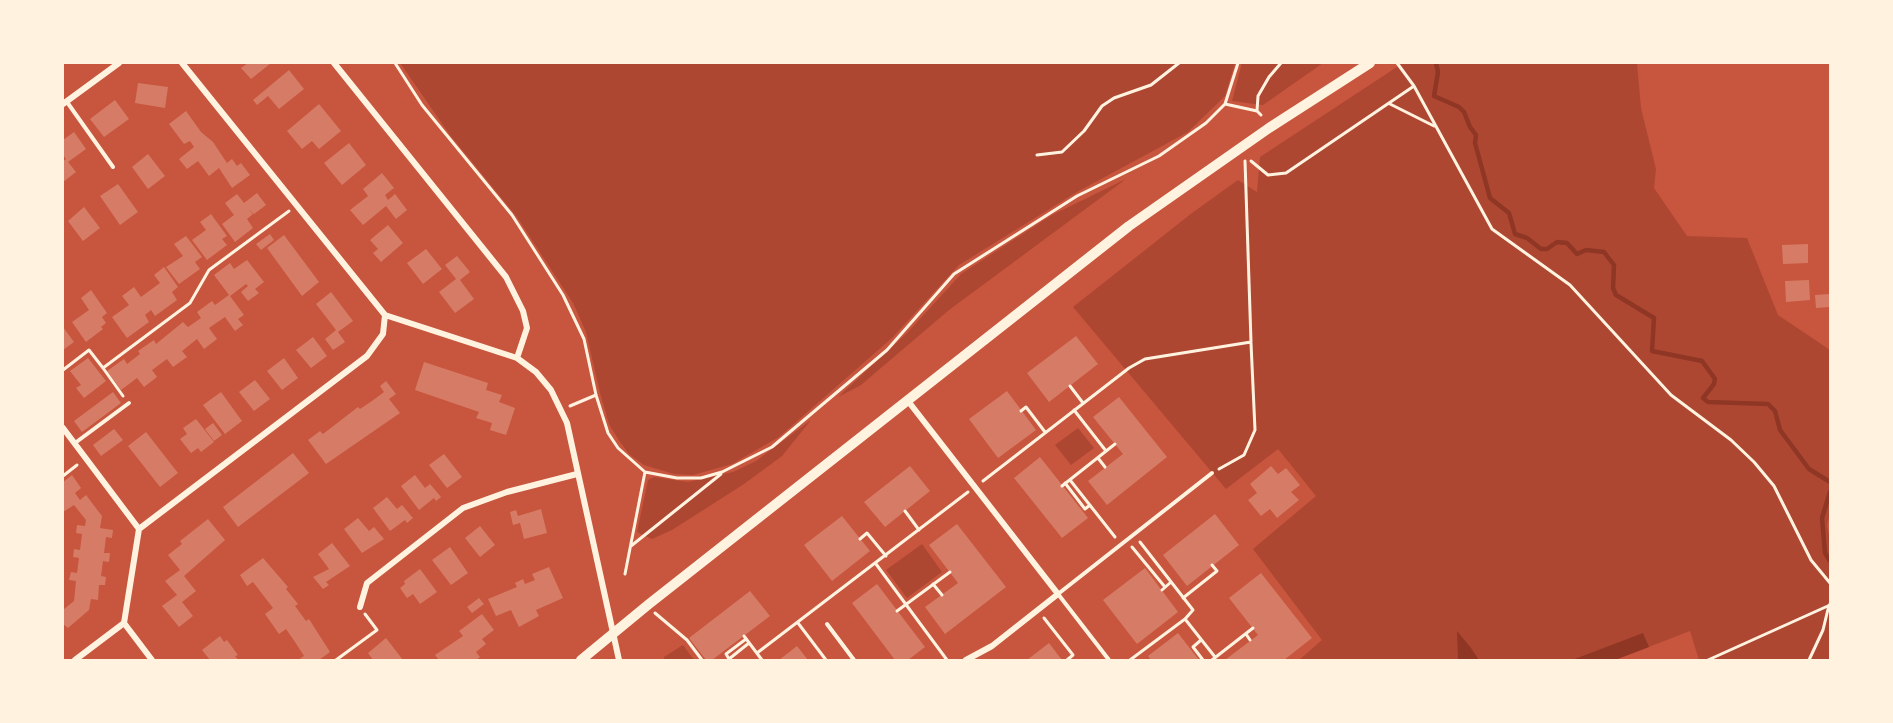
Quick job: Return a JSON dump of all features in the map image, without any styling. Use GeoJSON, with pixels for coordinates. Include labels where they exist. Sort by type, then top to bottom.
{"type":"FeatureCollection","features":[{"type":"Feature","properties":{"kind":"main road"},"geometry":{"type":"LineString","coordinates":[[581,660],[1129,226],[1244,146],[1370,63]]}},
{"type":"Feature","properties":{"kind":"street"},"geometry":{"type":"LineString","coordinates":[[65,103],[119,63]]}},
{"type":"Feature","properties":{"kind":"street"},"geometry":{"type":"LineString","coordinates":[[182,63],[385,315],[517,358],[536,372],[561,409],[567,423],[619,660]]}},
{"type":"Feature","properties":{"kind":"street"},"geometry":{"type":"LineString","coordinates":[[334,63],[506,277],[523,311],[527,328],[517,358]]}},
{"type":"Feature","properties":{"kind":"street"},"geometry":{"type":"LineString","coordinates":[[75,660],[123,623],[139,529],[368,356],[383,334],[385,315]]}},
{"type":"Feature","properties":{"kind":"street"},"geometry":{"type":"LineString","coordinates":[[908,402],[1058,594],[992,646],[966,660]]}},
{"type":"Feature","properties":{"kind":"street"},"geometry":{"type":"LineString","coordinates":[[63,430],[139,529]]}},
{"type":"Feature","properties":{"kind":"street"},"geometry":{"type":"LineString","coordinates":[[360,607],[367,583],[463,508],[507,492],[577,474]]}},
{"type":"Feature","properties":{"kind":"street"},"geometry":{"type":"LineString","coordinates":[[123,623],[152,660]]}},
{"type":"Feature","properties":{"kind":"lane"},"geometry":{"type":"LineString","coordinates":[[65,103],[113,166]]}},
{"type":"Feature","properties":{"kind":"lane"},"geometry":{"type":"LineString","coordinates":[[75,444],[129,403]]}},
{"type":"Feature","properties":{"kind":"lane"},"geometry":{"type":"LineString","coordinates":[[1109,660],[1058,594],[1212,473]]}},
{"type":"Feature","properties":{"kind":"lane"},"geometry":{"type":"LineString","coordinates":[[827,624],[854,660]]}},
{"type":"Feature","properties":{"kind":"path"},"geometry":{"type":"LineString","coordinates":[[395,63],[422,105],[533,245],[584,339],[596,395],[613,440],[645,472],[677,478],[701,478],[722,472],[772,447],[887,350],[954,274],[1077,196],[1159,156],[1206,123],[1225,104],[1239,63]]}},
{"type":"Feature","properties":{"kind":"path"},"geometry":{"type":"LineString","coordinates":[[1037,154],[1062,152],[1071,146],[1102,106],[1114,98],[1151,85],[1179,63]]}},
{"type":"Feature","properties":{"kind":"path"},"geometry":{"type":"LineString","coordinates":[[1257,111],[1258,96],[1269,77],[1281,63]]}},
{"type":"Feature","properties":{"kind":"path"},"geometry":{"type":"LineString","coordinates":[[1397,63],[1414,86],[1492,229],[1570,285],[1671,394],[1731,440],[1754,462],[1774,486],[1811,560],[1830,583]]}},
{"type":"Feature","properties":{"kind":"path"},"geometry":{"type":"LineString","coordinates":[[1251,161],[1268,175],[1286,173],[1414,86]]}},
{"type":"Feature","properties":{"kind":"path"},"geometry":{"type":"LineString","coordinates":[[1225,104],[1257,111],[1261,115]]}},
{"type":"Feature","properties":{"kind":"path"},"geometry":{"type":"LineString","coordinates":[[1390,104],[1436,126]]}},
{"type":"Feature","properties":{"kind":"path"},"geometry":{"type":"LineString","coordinates":[[1212,473],[1244,455],[1255,430],[1244,146]]}},
{"type":"Feature","properties":{"kind":"path"},"geometry":{"type":"LineString","coordinates":[[103,368],[190,303],[209,270],[297,205]]}},
{"type":"Feature","properties":{"kind":"path"},"geometry":{"type":"LineString","coordinates":[[757,653],[1129,368],[1145,359],[1251,342]]}},
{"type":"Feature","properties":{"kind":"path"},"geometry":{"type":"LineString","coordinates":[[63,370],[89,350],[129,403]]}},
{"type":"Feature","properties":{"kind":"path"},"geometry":{"type":"LineString","coordinates":[[1070,386],[1083,403]]}},
{"type":"Feature","properties":{"kind":"path"},"geometry":{"type":"LineString","coordinates":[[561,409],[596,395]]}},
{"type":"Feature","properties":{"kind":"path"},"geometry":{"type":"LineString","coordinates":[[1021,411],[1026,407],[1046,432]]}},
{"type":"Feature","properties":{"kind":"path"},"geometry":{"type":"LineString","coordinates":[[1074,410],[1106,451]]}},
{"type":"Feature","properties":{"kind":"path"},"geometry":{"type":"LineString","coordinates":[[1090,505],[1085,509],[1064,485],[1115,444]]}},
{"type":"Feature","properties":{"kind":"path"},"geometry":{"type":"LineString","coordinates":[[1098,458],[1105,467]]}},
{"type":"Feature","properties":{"kind":"path"},"geometry":{"type":"LineString","coordinates":[[63,476],[86,459]]}},
{"type":"Feature","properties":{"kind":"path"},"geometry":{"type":"LineString","coordinates":[[625,574],[645,472]]}},
{"type":"Feature","properties":{"kind":"path"},"geometry":{"type":"LineString","coordinates":[[632,546],[722,472]]}},
{"type":"Feature","properties":{"kind":"path"},"geometry":{"type":"LineString","coordinates":[[1070,480],[1121,544]]}},
{"type":"Feature","properties":{"kind":"path"},"geometry":{"type":"LineString","coordinates":[[904,511],[919,530]]}},
{"type":"Feature","properties":{"kind":"path"},"geometry":{"type":"LineString","coordinates":[[860,539],[867,533],[886,556]]}},
{"type":"Feature","properties":{"kind":"path"},"geometry":{"type":"LineString","coordinates":[[1130,660],[1185,619],[1193,610],[1134,534]]}},
{"type":"Feature","properties":{"kind":"path"},"geometry":{"type":"LineString","coordinates":[[1127,540],[1163,589],[1171,582]]}},
{"type":"Feature","properties":{"kind":"path"},"geometry":{"type":"LineString","coordinates":[[876,564],[947,660]]}},
{"type":"Feature","properties":{"kind":"path"},"geometry":{"type":"LineString","coordinates":[[1183,598],[1217,571],[1212,565]]}},
{"type":"Feature","properties":{"kind":"path"},"geometry":{"type":"LineString","coordinates":[[897,611],[950,572]]}},
{"type":"Feature","properties":{"kind":"path"},"geometry":{"type":"LineString","coordinates":[[933,584],[942,595]]}},
{"type":"Feature","properties":{"kind":"path"},"geometry":{"type":"LineString","coordinates":[[649,604],[662,621],[687,640],[702,660]]}},
{"type":"Feature","properties":{"kind":"path"},"geometry":{"type":"LineString","coordinates":[[1708,660],[1829,605]]}},
{"type":"Feature","properties":{"kind":"path"},"geometry":{"type":"LineString","coordinates":[[1809,660],[1824,630],[1829,605]]}},
{"type":"Feature","properties":{"kind":"path"},"geometry":{"type":"LineString","coordinates":[[336,660],[377,630],[360,607]]}},
{"type":"Feature","properties":{"kind":"path"},"geometry":{"type":"LineString","coordinates":[[1037,610],[1073,655],[1067,660]]}},
{"type":"Feature","properties":{"kind":"path"},"geometry":{"type":"LineString","coordinates":[[1185,619],[1213,659],[1252,628]]}},
{"type":"Feature","properties":{"kind":"path"},"geometry":{"type":"LineString","coordinates":[[798,623],[826,660]]}},
{"type":"Feature","properties":{"kind":"path"},"geometry":{"type":"LineString","coordinates":[[1246,633],[1250,640]]}},
{"type":"Feature","properties":{"kind":"path"},"geometry":{"type":"LineString","coordinates":[[749,643],[728,659],[726,654],[745,637],[762,660]]}},
{"type":"Feature","properties":{"kind":"path"},"geometry":{"type":"LineString","coordinates":[[1201,640],[1193,647],[1203,660]]}},
{"type":"Feature","properties":{"kind":"shaded area"},"geometry":{"type":"Polygon","coordinates":[[[400,63],[1235,63],[1225,96],[1188,132],[1077,192],[959,265],[892,338],[779,437],[732,464],[693,475],[674,474],[644,465],[629,454],[618,439],[609,424],[586,332],[573,303],[517,217],[450,135],[400,63]]]}},
{"type":"Feature","properties":{"kind":"shaded area"},"geometry":{"type":"Polygon","coordinates":[[[1242,63],[1323,63],[1263,105],[1232,101],[1242,63]]]}},
{"type":"Feature","properties":{"kind":"shaded area"},"geometry":{"type":"Polygon","coordinates":[[[1403,63],[1637,63],[1641,108],[1656,169],[1654,188],[1687,236],[1747,238],[1778,315],[1830,350],[1830,513],[1827,525],[1830,541],[1830,660],[1699,660],[1690,631],[1615,660],[1299,660],[1322,640],[1253,549],[1316,496],[1278,449],[1226,489],[1073,307],[1192,213],[1238,180],[1257,192],[1260,157],[1403,63]]]}},
{"type":"Feature","properties":{"kind":"shaded area"},"geometry":{"type":"Polygon","coordinates":[[[1126,179],[949,310],[861,385],[838,397],[906,334],[961,274],[1052,215],[1126,179]]]}},
{"type":"Feature","properties":{"kind":"shaded area"},"geometry":{"type":"Polygon","coordinates":[[[811,420],[782,456],[744,484],[672,530],[652,539],[637,532],[648,480],[654,477],[688,482],[733,472],[756,461],[811,420]]]}},
{"type":"Feature","properties":{"kind":"shaded area"},"geometry":{"type":"Polygon","coordinates":[[[1078,428],[1094,448],[1071,465],[1055,445],[1078,428]]]}},
{"type":"Feature","properties":{"kind":"shaded area"},"geometry":{"type":"Polygon","coordinates":[[[922,544],[942,572],[907,598],[886,570],[922,544]]]}},
{"type":"Feature","properties":{"kind":"shaded area"},"geometry":{"type":"Polygon","coordinates":[[[1457,631],[1471,648],[1479,660],[1458,660],[1457,631]]]}},
{"type":"Feature","properties":{"kind":"shaded area"},"geometry":{"type":"Polygon","coordinates":[[[1643,633],[1649,647],[1615,660],[1572,660],[1643,633]]]}},
{"type":"Feature","properties":{"kind":"shaded area"},"geometry":{"type":"Polygon","coordinates":[[[683,645],[694,660],[664,660],[664,657],[683,645]]]}},
{"type":"Feature","properties":{"kind":"building"},"geometry":{"type":"Polygon","coordinates":[[[248,63],[271,63],[251,79],[241,68],[248,63]]]}},
{"type":"Feature","properties":{"kind":"building"},"geometry":{"type":"Polygon","coordinates":[[[289,70],[304,89],[279,109],[268,96],[257,105],[253,100],[289,70]]]}},
{"type":"Feature","properties":{"kind":"building"},"geometry":{"type":"Polygon","coordinates":[[[138,83],[168,87],[165,108],[135,103],[138,83]]]}},
{"type":"Feature","properties":{"kind":"building"},"geometry":{"type":"Polygon","coordinates":[[[115,100],[129,119],[104,137],[90,119],[115,100]]]}},
{"type":"Feature","properties":{"kind":"building"},"geometry":{"type":"Polygon","coordinates":[[[319,104],[341,131],[319,149],[312,141],[302,149],[287,131],[319,104]]]}},
{"type":"Feature","properties":{"kind":"building"},"geometry":{"type":"Polygon","coordinates":[[[186,111],[201,132],[213,142],[227,163],[232,159],[237,166],[241,163],[250,175],[232,188],[219,168],[209,176],[198,161],[187,169],[179,159],[194,147],[190,141],[184,144],[169,124],[186,111]]]}},
{"type":"Feature","properties":{"kind":"building"},"geometry":{"type":"Polygon","coordinates":[[[74,132],[86,149],[68,162],[76,172],[63,182],[63,161],[66,159],[63,155],[63,140],[74,132]]]}},
{"type":"Feature","properties":{"kind":"building"},"geometry":{"type":"Polygon","coordinates":[[[349,143],[366,165],[342,185],[324,163],[349,143]]]}},
{"type":"Feature","properties":{"kind":"building"},"geometry":{"type":"Polygon","coordinates":[[[148,154],[165,176],[148,189],[132,167],[148,154]]]}},
{"type":"Feature","properties":{"kind":"building"},"geometry":{"type":"Polygon","coordinates":[[[382,173],[394,188],[385,195],[388,200],[395,194],[407,210],[396,219],[386,206],[363,225],[350,210],[368,196],[363,189],[382,173]]]}},
{"type":"Feature","properties":{"kind":"building"},"geometry":{"type":"Polygon","coordinates":[[[118,184],[138,212],[120,225],[100,196],[118,184]]]}},
{"type":"Feature","properties":{"kind":"building"},"geometry":{"type":"Polygon","coordinates":[[[257,193],[266,205],[254,214],[248,209],[253,214],[247,219],[253,228],[235,242],[222,224],[234,215],[225,203],[237,194],[244,203],[257,193]]]}},
{"type":"Feature","properties":{"kind":"building"},"geometry":{"type":"Polygon","coordinates":[[[84,207],[100,228],[83,241],[68,221],[84,207]]]}},
{"type":"Feature","properties":{"kind":"building"},"geometry":{"type":"Polygon","coordinates":[[[211,214],[227,236],[222,239],[227,245],[207,260],[192,240],[206,230],[200,222],[211,214]]]}},
{"type":"Feature","properties":{"kind":"building"},"geometry":{"type":"Polygon","coordinates":[[[388,225],[403,243],[381,262],[373,253],[378,249],[370,240],[388,225]]]}},
{"type":"Feature","properties":{"kind":"building"},"geometry":{"type":"Polygon","coordinates":[[[270,234],[274,240],[261,250],[256,244],[270,234]]]}},
{"type":"Feature","properties":{"kind":"building"},"geometry":{"type":"Polygon","coordinates":[[[284,235],[319,282],[302,296],[267,248],[284,235]]]}},
{"type":"Feature","properties":{"kind":"building"},"geometry":{"type":"Polygon","coordinates":[[[186,236],[202,257],[195,262],[200,269],[179,284],[166,267],[183,256],[174,244],[186,236]]]}},
{"type":"Feature","properties":{"kind":"building"},"geometry":{"type":"Polygon","coordinates":[[[1808,244],[1808,263],[1783,264],[1782,245],[1808,244]]]}},
{"type":"Feature","properties":{"kind":"building"},"geometry":{"type":"Polygon","coordinates":[[[426,249],[442,269],[423,284],[407,263],[426,249]]]}},
{"type":"Feature","properties":{"kind":"building"},"geometry":{"type":"Polygon","coordinates":[[[457,256],[470,272],[460,280],[474,299],[455,313],[439,292],[456,279],[445,265],[457,256]]]}},
{"type":"Feature","properties":{"kind":"building"},"geometry":{"type":"Polygon","coordinates":[[[247,260],[264,282],[255,289],[259,293],[248,301],[241,292],[248,286],[246,284],[230,296],[244,315],[238,319],[243,325],[235,331],[225,317],[209,328],[217,339],[204,349],[197,339],[182,351],[187,357],[173,367],[167,359],[152,370],[157,377],[144,387],[137,378],[121,390],[107,371],[124,359],[127,364],[140,354],[138,351],[154,340],[156,344],[183,322],[188,327],[201,318],[197,312],[212,301],[215,305],[229,295],[214,275],[230,263],[234,269],[247,260]]]}},
{"type":"Feature","properties":{"kind":"building"},"geometry":{"type":"Polygon","coordinates":[[[164,267],[178,287],[172,292],[177,300],[155,316],[151,310],[145,315],[149,322],[127,338],[112,317],[129,305],[122,296],[134,287],[141,297],[160,283],[154,275],[164,267]]]}},
{"type":"Feature","properties":{"kind":"building"},"geometry":{"type":"Polygon","coordinates":[[[1809,280],[1810,300],[1786,302],[1785,281],[1809,280]]]}},
{"type":"Feature","properties":{"kind":"building"},"geometry":{"type":"Polygon","coordinates":[[[91,290],[107,313],[102,317],[106,323],[101,327],[103,329],[86,342],[72,322],[89,310],[81,298],[91,290]]]}},
{"type":"Feature","properties":{"kind":"building"},"geometry":{"type":"Polygon","coordinates":[[[331,292],[353,321],[338,332],[345,342],[333,350],[325,339],[336,330],[316,304],[331,292]]]}},
{"type":"Feature","properties":{"kind":"building"},"geometry":{"type":"Polygon","coordinates":[[[1829,294],[1830,307],[1816,308],[1815,295],[1829,294]]]}},
{"type":"Feature","properties":{"kind":"building"},"geometry":{"type":"Polygon","coordinates":[[[63,327],[74,342],[63,350],[63,327]]]}},
{"type":"Feature","properties":{"kind":"building"},"geometry":{"type":"Polygon","coordinates":[[[1076,336],[1098,364],[1049,402],[1027,373],[1076,336]]]}},
{"type":"Feature","properties":{"kind":"building"},"geometry":{"type":"Polygon","coordinates":[[[313,337],[327,356],[311,368],[296,350],[313,337]]]}},
{"type":"Feature","properties":{"kind":"building"},"geometry":{"type":"Polygon","coordinates":[[[88,358],[106,381],[84,398],[76,388],[81,385],[70,371],[88,358]]]}},
{"type":"Feature","properties":{"kind":"building"},"geometry":{"type":"Polygon","coordinates":[[[284,358],[298,378],[282,390],[267,371],[284,358]]]}},
{"type":"Feature","properties":{"kind":"building"},"geometry":{"type":"Polygon","coordinates":[[[424,362],[488,383],[486,390],[502,395],[499,402],[515,408],[506,435],[490,430],[492,423],[476,418],[479,412],[415,390],[424,362]]]}},
{"type":"Feature","properties":{"kind":"building"},"geometry":{"type":"Polygon","coordinates":[[[255,380],[270,399],[254,411],[239,392],[255,380]]]}},
{"type":"Feature","properties":{"kind":"building"},"geometry":{"type":"Polygon","coordinates":[[[386,381],[396,394],[389,399],[400,413],[326,464],[308,440],[320,431],[323,434],[358,407],[360,409],[384,392],[380,386],[386,381]]]}},
{"type":"Feature","properties":{"kind":"building"},"geometry":{"type":"Polygon","coordinates":[[[1007,391],[1036,430],[998,458],[969,419],[1007,391]]]}},
{"type":"Feature","properties":{"kind":"building"},"geometry":{"type":"Polygon","coordinates":[[[113,392],[121,403],[82,432],[74,421],[113,392]]]}},
{"type":"Feature","properties":{"kind":"building"},"geometry":{"type":"Polygon","coordinates":[[[221,392],[242,421],[225,434],[203,405],[221,392]]]}},
{"type":"Feature","properties":{"kind":"building"},"geometry":{"type":"Polygon","coordinates":[[[1119,397],[1167,457],[1107,505],[1088,481],[1123,454],[1093,417],[1119,397]]]}},
{"type":"Feature","properties":{"kind":"building"},"geometry":{"type":"Polygon","coordinates":[[[196,419],[214,442],[201,452],[198,448],[191,453],[180,439],[187,434],[183,428],[196,419]]]}},
{"type":"Feature","properties":{"kind":"building"},"geometry":{"type":"Polygon","coordinates":[[[213,423],[222,435],[214,441],[205,429],[213,423]]]}},
{"type":"Feature","properties":{"kind":"building"},"geometry":{"type":"Polygon","coordinates":[[[114,429],[123,440],[101,456],[93,445],[114,429]]]}},
{"type":"Feature","properties":{"kind":"building"},"geometry":{"type":"Polygon","coordinates":[[[146,432],[178,473],[160,487],[128,446],[146,432]]]}},
{"type":"Feature","properties":{"kind":"building"},"geometry":{"type":"Polygon","coordinates":[[[293,453],[309,473],[238,527],[223,507],[293,453]]]}},
{"type":"Feature","properties":{"kind":"building"},"geometry":{"type":"Polygon","coordinates":[[[444,454],[462,477],[447,488],[429,465],[444,454]]]}},
{"type":"Feature","properties":{"kind":"building"},"geometry":{"type":"Polygon","coordinates":[[[1040,457],[1088,518],[1062,538],[1014,478],[1040,457]]]}},
{"type":"Feature","properties":{"kind":"building"},"geometry":{"type":"Polygon","coordinates":[[[910,466],[930,491],[885,527],[864,502],[910,466]]]}},
{"type":"Feature","properties":{"kind":"building"},"geometry":{"type":"Polygon","coordinates":[[[1271,466],[1278,474],[1286,468],[1300,485],[1291,492],[1299,500],[1277,518],[1270,509],[1261,516],[1248,500],[1257,493],[1250,484],[1271,466]]]}},
{"type":"Feature","properties":{"kind":"building"},"geometry":{"type":"Polygon","coordinates":[[[72,475],[81,488],[75,493],[80,500],[86,495],[102,516],[100,528],[113,530],[112,538],[106,537],[104,553],[110,553],[109,562],[103,561],[101,576],[106,577],[105,585],[99,585],[98,600],[91,599],[89,610],[68,628],[63,624],[63,610],[74,601],[76,581],[69,580],[71,572],[77,573],[79,558],[73,557],[74,549],[80,550],[82,534],[76,533],[77,525],[85,526],[86,520],[74,505],[63,512],[63,482],[72,475]]]}},
{"type":"Feature","properties":{"kind":"building"},"geometry":{"type":"Polygon","coordinates":[[[415,475],[425,488],[430,484],[441,497],[436,501],[434,498],[419,510],[401,486],[415,475]]]}},
{"type":"Feature","properties":{"kind":"building"},"geometry":{"type":"Polygon","coordinates":[[[387,497],[397,509],[402,505],[413,518],[407,523],[405,520],[390,531],[373,508],[387,497]]]}},
{"type":"Feature","properties":{"kind":"building"},"geometry":{"type":"Polygon","coordinates":[[[541,509],[547,533],[524,539],[520,523],[513,525],[510,512],[516,510],[518,516],[541,509]]]}},
{"type":"Feature","properties":{"kind":"building"},"geometry":{"type":"Polygon","coordinates":[[[1215,514],[1239,545],[1187,586],[1163,555],[1215,514]]]}},
{"type":"Feature","properties":{"kind":"building"},"geometry":{"type":"Polygon","coordinates":[[[842,516],[870,551],[832,581],[804,545],[842,516]]]}},
{"type":"Feature","properties":{"kind":"building"},"geometry":{"type":"Polygon","coordinates":[[[358,518],[369,531],[374,527],[384,539],[362,553],[344,529],[358,518]]]}},
{"type":"Feature","properties":{"kind":"building"},"geometry":{"type":"Polygon","coordinates":[[[208,519],[225,540],[184,576],[196,591],[182,602],[193,616],[179,627],[162,606],[177,595],[165,581],[180,570],[168,555],[182,544],[180,541],[208,519]]]}},
{"type":"Feature","properties":{"kind":"building"},"geometry":{"type":"Polygon","coordinates":[[[957,524],[1006,587],[945,634],[925,607],[958,583],[929,545],[957,524]]]}},
{"type":"Feature","properties":{"kind":"building"},"geometry":{"type":"Polygon","coordinates":[[[480,526],[495,545],[480,557],[465,538],[480,526]]]}},
{"type":"Feature","properties":{"kind":"building"},"geometry":{"type":"Polygon","coordinates":[[[332,543],[350,566],[326,582],[329,585],[323,589],[313,577],[329,569],[318,554],[332,543]]]}},
{"type":"Feature","properties":{"kind":"building"},"geometry":{"type":"Polygon","coordinates":[[[450,547],[468,573],[451,585],[432,560],[450,547]]]}},
{"type":"Feature","properties":{"kind":"building"},"geometry":{"type":"Polygon","coordinates":[[[263,558],[288,587],[286,589],[298,604],[295,606],[306,621],[309,619],[330,652],[319,660],[298,660],[304,656],[286,629],[279,634],[265,614],[273,608],[253,582],[247,586],[240,575],[263,558]]]}},
{"type":"Feature","properties":{"kind":"building"},"geometry":{"type":"Polygon","coordinates":[[[549,567],[563,598],[536,610],[539,616],[519,627],[511,610],[496,616],[488,599],[517,587],[515,583],[523,579],[525,584],[535,580],[532,574],[549,567]]]}},
{"type":"Feature","properties":{"kind":"building"},"geometry":{"type":"Polygon","coordinates":[[[1145,568],[1178,612],[1137,644],[1103,600],[1145,568]]]}},
{"type":"Feature","properties":{"kind":"building"},"geometry":{"type":"Polygon","coordinates":[[[420,569],[437,592],[420,604],[413,594],[407,598],[400,588],[405,584],[404,581],[420,569]]]}},
{"type":"Feature","properties":{"kind":"building"},"geometry":{"type":"Polygon","coordinates":[[[1261,573],[1312,638],[1284,660],[1225,660],[1258,635],[1229,598],[1261,573]]]}},
{"type":"Feature","properties":{"kind":"building"},"geometry":{"type":"Polygon","coordinates":[[[877,584],[925,647],[908,660],[895,660],[852,603],[877,584]]]}},
{"type":"Feature","properties":{"kind":"building"},"geometry":{"type":"Polygon","coordinates":[[[750,591],[770,616],[712,660],[706,660],[689,638],[750,591]]]}},
{"type":"Feature","properties":{"kind":"building"},"geometry":{"type":"Polygon","coordinates":[[[479,598],[484,604],[472,613],[467,607],[479,598]]]}},
{"type":"Feature","properties":{"kind":"building"},"geometry":{"type":"Polygon","coordinates":[[[482,614],[494,630],[482,639],[486,644],[476,652],[480,657],[476,660],[439,660],[435,655],[463,636],[459,631],[482,614]]]}},
{"type":"Feature","properties":{"kind":"building"},"geometry":{"type":"Polygon","coordinates":[[[1178,633],[1199,660],[1151,660],[1148,656],[1178,633]]]}},
{"type":"Feature","properties":{"kind":"building"},"geometry":{"type":"Polygon","coordinates":[[[220,636],[224,642],[227,640],[238,655],[235,656],[238,660],[210,660],[202,650],[220,636]]]}},
{"type":"Feature","properties":{"kind":"building"},"geometry":{"type":"Polygon","coordinates":[[[386,638],[403,660],[373,660],[368,653],[386,638]]]}},
{"type":"Feature","properties":{"kind":"building"},"geometry":{"type":"Polygon","coordinates":[[[1049,643],[1062,660],[1027,660],[1049,643]]]}},
{"type":"Feature","properties":{"kind":"building"},"geometry":{"type":"Polygon","coordinates":[[[797,646],[808,660],[779,660],[797,646]]]}},
{"type":"Feature","properties":{"kind":"waterway"},"geometry":{"type":"LineString","coordinates":[[1436,63],[1438,72],[1434,96],[1459,107],[1464,112],[1476,135],[1475,143],[1490,198],[1509,213],[1515,234],[1527,238],[1541,249],[1547,249],[1557,242],[1567,243],[1577,254],[1586,250],[1604,252],[1614,265],[1613,288],[1616,295],[1654,318],[1652,351],[1702,361],[1715,379],[1714,384],[1703,398],[1708,402],[1768,404],[1775,411],[1780,430],[1809,469],[1830,482]]}},
{"type":"Feature","properties":{"kind":"waterway"},"geometry":{"type":"LineString","coordinates":[[1830,492],[1822,518],[1825,553],[1830,561]]}}]}
